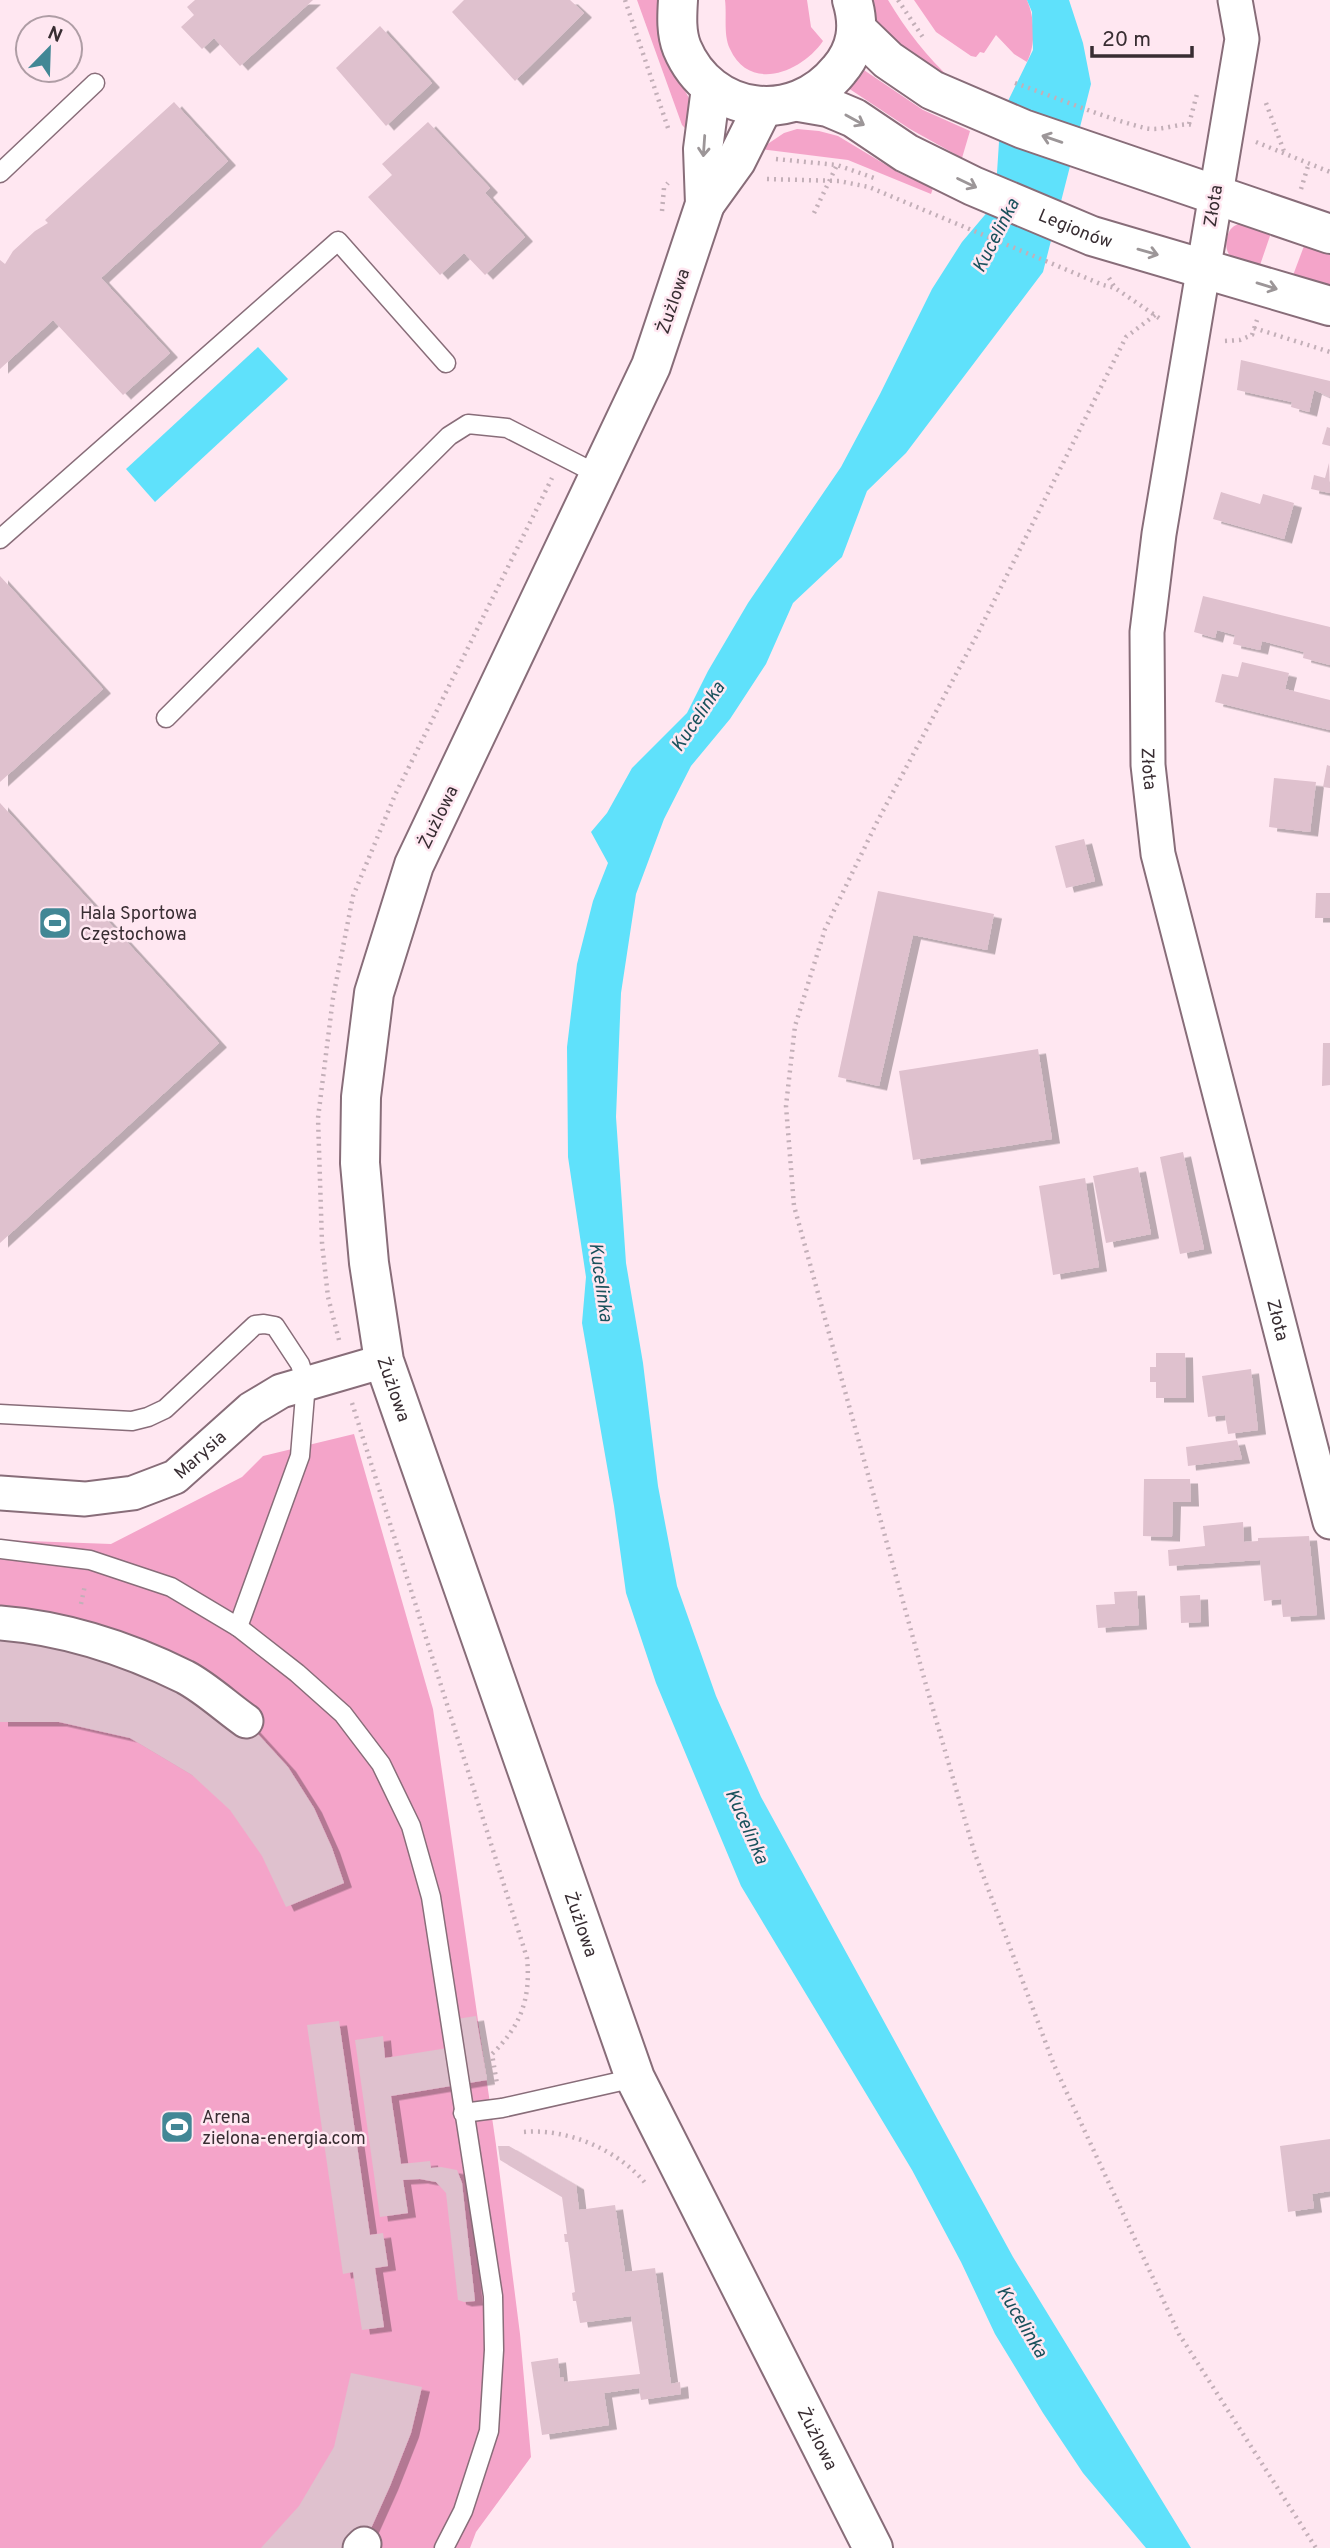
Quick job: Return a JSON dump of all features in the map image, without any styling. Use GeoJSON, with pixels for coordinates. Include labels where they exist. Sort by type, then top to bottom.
{"type":"FeatureCollection","features":[{"type":"Feature","properties":{"kind":"street"},"geometry":{"type":"LineString","coordinates":[[678,0],[676,21],[681,46],[693,69],[710,88]]}},
{"type":"Feature","properties":{"kind":"street","name":"Złota"},"geometry":{"type":"LineString","coordinates":[[1235,0],[1242,39],[1159,534],[1147,632],[1148,765],[1158,854],[1330,1522]]}},
{"type":"Feature","properties":{"kind":"street"},"geometry":{"type":"LineString","coordinates":[[855,15],[888,60],[932,90],[1023,129],[1330,233]]}},
{"type":"Feature","properties":{"kind":"street"},"geometry":{"type":"LineString","coordinates":[[781,105],[828,85],[849,59],[855,15]]}},
{"type":"Feature","properties":{"kind":"street","name":"Legionów"},"geometry":{"type":"LineString","coordinates":[[710,88],[735,102],[828,107],[854,118],[896,168],[973,186],[1092,236],[1330,306]]}},
{"type":"Feature","properties":{"kind":"street","name":"Żużlowa"},"geometry":{"type":"LineString","coordinates":[[705,204],[703,149],[710,88]]}},
{"type":"Feature","properties":{"kind":"street","name":"Żużlowa"},"geometry":{"type":"LineString","coordinates":[[781,105],[705,204],[652,366],[414,865],[374,993],[361,1097],[360,1163],[369,1263],[384,1361],[635,2078],[873,2548]]}},
{"type":"Feature","properties":{"kind":"street","name":"Marysia"},"geometry":{"type":"LineString","coordinates":[[0,1493],[85,1499],[133,1493],[175,1477],[251,1409],[281,1391],[384,1361]]}},
{"type":"Feature","properties":{"kind":"street"},"geometry":{"type":"LineString","coordinates":[[0,1623],[28,1625],[75,1635],[137,1657],[187,1678],[246,1721]]}},
{"type":"Feature","properties":{"kind":"lane"},"geometry":{"type":"LineString","coordinates":[[0,173],[95,83]]}},
{"type":"Feature","properties":{"kind":"lane"},"geometry":{"type":"LineString","coordinates":[[0,539],[338,241],[446,363]]}},
{"type":"Feature","properties":{"kind":"lane"},"geometry":{"type":"LineString","coordinates":[[166,718],[449,436],[467,424],[507,428],[601,476]]}},
{"type":"Feature","properties":{"kind":"lane"},"geometry":{"type":"LineString","coordinates":[[0,1414],[132,1421],[148,1417],[165,1409],[256,1325],[275,1326],[300,1364],[306,1383],[300,1456],[238,1627]]}},
{"type":"Feature","properties":{"kind":"lane"},"geometry":{"type":"LineString","coordinates":[[0,1549],[90,1560],[171,1587],[238,1627],[297,1673],[343,1714],[381,1764],[411,1826],[431,1897],[493,2296],[494,2350],[489,2431],[463,2511],[444,2548]]}},
{"type":"Feature","properties":{"kind":"lane"},"geometry":{"type":"LineString","coordinates":[[463,2113],[502,2108],[635,2078]]}},
{"type":"Feature","properties":{"kind":"path"},"geometry":{"type":"LineString","coordinates":[[625,0],[670,133]]}},
{"type":"Feature","properties":{"kind":"path"},"geometry":{"type":"LineString","coordinates":[[898,0],[930,47]]}},
{"type":"Feature","properties":{"kind":"path"},"geometry":{"type":"LineString","coordinates":[[1005,80],[1149,129],[1189,124]]}},
{"type":"Feature","properties":{"kind":"path"},"geometry":{"type":"LineString","coordinates":[[1248,139],[1330,172]]}},
{"type":"Feature","properties":{"kind":"path"},"geometry":{"type":"LineString","coordinates":[[766,158],[896,168]]}},
{"type":"Feature","properties":{"kind":"path"},"geometry":{"type":"LineString","coordinates":[[1301,190],[1310,163]]}},
{"type":"Feature","properties":{"kind":"path"},"geometry":{"type":"LineString","coordinates":[[814,213],[837,165]]}},
{"type":"Feature","properties":{"kind":"path"},"geometry":{"type":"LineString","coordinates":[[757,178],[859,185],[1115,288],[1167,323]]}},
{"type":"Feature","properties":{"kind":"path"},"geometry":{"type":"LineString","coordinates":[[1155,315],[1126,337],[978,633],[877,822],[825,929],[795,1026],[786,1106],[794,1206],[974,1851],[1054,2065],[1179,2334],[1316,2548]]}},
{"type":"Feature","properties":{"kind":"path"},"geometry":{"type":"LineString","coordinates":[[1221,341],[1240,340],[1252,335],[1258,319]]}},
{"type":"Feature","properties":{"kind":"path"},"geometry":{"type":"LineString","coordinates":[[1254,328],[1330,352]]}},
{"type":"Feature","properties":{"kind":"path"},"geometry":{"type":"LineString","coordinates":[[556,471],[395,795],[353,896],[333,998],[318,1118],[321,1242],[328,1297],[353,1407],[527,1958],[529,1982],[525,2004],[507,2040],[492,2054],[502,2108],[516,2133],[538,2131],[573,2136],[622,2163],[650,2189]]}},
{"type":"Feature","properties":{"kind":"path"},"geometry":{"type":"LineString","coordinates":[[75,1635],[90,1560]]}},
{"type":"Feature","properties":{"kind":"shaded area"},"geometry":{"type":"Polygon","coordinates":[[[637,0],[668,0],[682,85],[692,104],[687,130],[682,125],[637,0]]]}},
{"type":"Feature","properties":{"kind":"shaded area"},"geometry":{"type":"Polygon","coordinates":[[[725,0],[807,0],[811,27],[823,41],[814,52],[790,69],[763,74],[750,71],[739,63],[730,49],[726,31],[725,0]]]}},
{"type":"Feature","properties":{"kind":"shaded area"},"geometry":{"type":"Polygon","coordinates":[[[866,0],[888,0],[917,43],[953,81],[913,58],[888,39],[870,14],[866,0]]]}},
{"type":"Feature","properties":{"kind":"shaded area"},"geometry":{"type":"Polygon","coordinates":[[[914,0],[1027,0],[1033,31],[1027,62],[1014,54],[996,35],[984,53],[971,56],[936,32],[914,0]]]}},
{"type":"Feature","properties":{"kind":"shaded area"},"geometry":{"type":"Polygon","coordinates":[[[852,62],[923,110],[970,131],[962,158],[910,129],[839,82],[852,62]]]}},
{"type":"Feature","properties":{"kind":"shaded area"},"geometry":{"type":"Polygon","coordinates":[[[797,129],[838,136],[901,174],[933,188],[931,194],[848,160],[760,149],[784,133],[797,129]]]}},
{"type":"Feature","properties":{"kind":"shaded area"},"geometry":{"type":"Polygon","coordinates":[[[1242,223],[1271,233],[1259,268],[1240,262],[1227,252],[1229,232],[1242,223]]]}},
{"type":"Feature","properties":{"kind":"shaded area"},"geometry":{"type":"Polygon","coordinates":[[[1304,246],[1330,255],[1330,290],[1292,278],[1304,246]]]}},
{"type":"Feature","properties":{"kind":"shaded area","name":"Arena zielona-energia.com"},"geometry":{"type":"Polygon","coordinates":[[[354,1434],[433,1709],[496,2145],[520,2334],[531,2457],[476,2532],[470,2548],[0,2548],[0,1540],[111,1544],[242,1477],[263,1456],[354,1434]]]}},
{"type":"Feature","properties":{"kind":"water","name":"Kucelinka"},"geometry":{"type":"Polygon","coordinates":[[[1027,0],[1069,0],[1083,43],[1091,84],[1043,272],[906,453],[867,491],[842,557],[793,603],[766,664],[730,719],[691,766],[664,819],[636,894],[621,993],[616,1117],[626,1263],[643,1363],[658,1486],[677,1586],[716,1696],[761,1797],[1013,2257],[1191,2548],[1146,2548],[1083,2473],[995,2334],[961,2262],[912,2170],[741,1886],[656,1683],[626,1593],[614,1506],[582,1323],[586,1277],[568,1157],[567,1047],[577,964],[593,901],[608,863],[591,832],[607,813],[632,768],[687,713],[748,603],[841,467],[932,289],[962,242],[995,203],[999,142],[1008,101],[1033,50],[1032,12],[1027,0]]]}},
{"type":"Feature","properties":{"kind":"water"},"geometry":{"type":"Polygon","coordinates":[[[258,347],[288,379],[155,502],[126,469],[258,347]]]}},
{"type":"Feature","properties":{"kind":"building"},"geometry":{"type":"Polygon","coordinates":[[[195,0],[313,0],[240,66],[214,38],[202,49],[181,27],[194,15],[187,7],[195,0]]]}},
{"type":"Feature","properties":{"kind":"building"},"geometry":{"type":"Polygon","coordinates":[[[464,0],[570,0],[584,13],[515,81],[452,12],[464,0]]]}},
{"type":"Feature","properties":{"kind":"building"},"geometry":{"type":"Polygon","coordinates":[[[380,26],[432,83],[386,126],[336,68],[380,26]]]}},
{"type":"Feature","properties":{"kind":"building"},"geometry":{"type":"Polygon","coordinates":[[[174,102],[228,161],[101,278],[170,353],[123,395],[53,320],[0,369],[0,260],[5,264],[13,251],[48,223],[45,220],[174,102]]]}},
{"type":"Feature","properties":{"kind":"building"},"geometry":{"type":"Polygon","coordinates":[[[428,122],[490,188],[485,193],[525,237],[485,275],[464,253],[440,275],[368,197],[392,175],[382,164],[428,122]]]}},
{"type":"Feature","properties":{"kind":"building"},"geometry":{"type":"Polygon","coordinates":[[[1241,360],[1330,381],[1330,397],[1314,390],[1309,412],[1291,407],[1292,402],[1237,390],[1241,360]]]}},
{"type":"Feature","properties":{"kind":"building"},"geometry":{"type":"Polygon","coordinates":[[[1327,427],[1330,428],[1330,446],[1322,444],[1327,427]]]}},
{"type":"Feature","properties":{"kind":"building"},"geometry":{"type":"Polygon","coordinates":[[[1329,463],[1330,493],[1311,489],[1314,475],[1325,478],[1329,463]]]}},
{"type":"Feature","properties":{"kind":"building"},"geometry":{"type":"Polygon","coordinates":[[[1221,492],[1260,504],[1263,494],[1294,503],[1284,539],[1213,519],[1221,492]]]}},
{"type":"Feature","properties":{"kind":"building"},"geometry":{"type":"Polygon","coordinates":[[[0,576],[103,689],[0,782],[0,576]]]}},
{"type":"Feature","properties":{"kind":"building"},"geometry":{"type":"Polygon","coordinates":[[[1203,596],[1330,627],[1330,665],[1303,658],[1304,652],[1262,641],[1260,650],[1233,644],[1235,635],[1217,630],[1215,638],[1194,632],[1203,596]]]}},
{"type":"Feature","properties":{"kind":"building"},"geometry":{"type":"Polygon","coordinates":[[[1242,662],[1289,673],[1285,689],[1330,700],[1330,730],[1215,702],[1222,674],[1238,677],[1242,662]]]}},
{"type":"Feature","properties":{"kind":"building"},"geometry":{"type":"Polygon","coordinates":[[[1327,765],[1330,766],[1330,788],[1323,787],[1327,765]]]}},
{"type":"Feature","properties":{"kind":"building"},"geometry":{"type":"Polygon","coordinates":[[[1274,778],[1316,782],[1310,832],[1269,827],[1274,778]]]}},
{"type":"Feature","properties":{"kind":"building","name":"Hala Sportowa Częstochowa"},"geometry":{"type":"Polygon","coordinates":[[[0,803],[219,1043],[0,1243],[0,803]]]}},
{"type":"Feature","properties":{"kind":"building"},"geometry":{"type":"Polygon","coordinates":[[[1084,839],[1095,881],[1066,888],[1055,846],[1084,839]]]}},
{"type":"Feature","properties":{"kind":"building"},"geometry":{"type":"Polygon","coordinates":[[[878,891],[994,914],[987,950],[913,935],[879,1086],[838,1077],[878,891]]]}},
{"type":"Feature","properties":{"kind":"building"},"geometry":{"type":"Polygon","coordinates":[[[1316,893],[1330,893],[1330,918],[1315,918],[1316,893]]]}},
{"type":"Feature","properties":{"kind":"building"},"geometry":{"type":"Polygon","coordinates":[[[1323,1043],[1330,1043],[1330,1085],[1322,1086],[1323,1043]]]}},
{"type":"Feature","properties":{"kind":"building"},"geometry":{"type":"Polygon","coordinates":[[[1038,1049],[1052,1139],[913,1160],[899,1071],[1038,1049]]]}},
{"type":"Feature","properties":{"kind":"building"},"geometry":{"type":"Polygon","coordinates":[[[1183,1152],[1204,1249],[1180,1254],[1160,1157],[1183,1152]]]}},
{"type":"Feature","properties":{"kind":"building"},"geometry":{"type":"Polygon","coordinates":[[[1138,1167],[1151,1234],[1106,1243],[1093,1176],[1138,1167]]]}},
{"type":"Feature","properties":{"kind":"building"},"geometry":{"type":"Polygon","coordinates":[[[1085,1178],[1099,1267],[1053,1275],[1039,1186],[1085,1178]]]}},
{"type":"Feature","properties":{"kind":"building"},"geometry":{"type":"Polygon","coordinates":[[[1156,1353],[1185,1353],[1186,1398],[1156,1398],[1156,1382],[1150,1382],[1150,1367],[1156,1367],[1156,1353]]]}},
{"type":"Feature","properties":{"kind":"building"},"geometry":{"type":"Polygon","coordinates":[[[1251,1369],[1258,1430],[1228,1434],[1225,1415],[1208,1417],[1202,1376],[1251,1369]]]}},
{"type":"Feature","properties":{"kind":"building"},"geometry":{"type":"Polygon","coordinates":[[[1237,1440],[1242,1459],[1188,1466],[1186,1447],[1237,1440]]]}},
{"type":"Feature","properties":{"kind":"building"},"geometry":{"type":"Polygon","coordinates":[[[1144,1479],[1190,1479],[1191,1502],[1173,1502],[1172,1537],[1143,1536],[1144,1479]]]}},
{"type":"Feature","properties":{"kind":"building"},"geometry":{"type":"Polygon","coordinates":[[[1243,1522],[1244,1542],[1258,1541],[1258,1538],[1309,1536],[1317,1615],[1283,1617],[1281,1599],[1264,1601],[1260,1560],[1169,1566],[1168,1550],[1205,1546],[1203,1526],[1243,1522]]]}},
{"type":"Feature","properties":{"kind":"building"},"geometry":{"type":"Polygon","coordinates":[[[1137,1591],[1139,1625],[1098,1628],[1096,1605],[1115,1604],[1114,1592],[1137,1591]]]}},
{"type":"Feature","properties":{"kind":"building"},"geometry":{"type":"Polygon","coordinates":[[[1200,1595],[1201,1622],[1181,1623],[1180,1596],[1200,1595]]]}},
{"type":"Feature","properties":{"kind":"building"},"geometry":{"type":"Polygon","coordinates":[[[0,1623],[28,1625],[246,1721],[288,1767],[314,1808],[344,1883],[286,1907],[262,1856],[230,1810],[192,1775],[130,1738],[59,1722],[0,1722],[0,1623]]]}},
{"type":"Feature","properties":{"kind":"building"},"geometry":{"type":"Polygon","coordinates":[[[476,2016],[487,2080],[391,2096],[401,2164],[430,2161],[431,2168],[457,2170],[462,2183],[475,2301],[464,2302],[458,2300],[446,2193],[436,2182],[403,2180],[408,2213],[380,2217],[355,2040],[383,2036],[385,2058],[454,2047],[450,2020],[476,2016]]]}},
{"type":"Feature","properties":{"kind":"building"},"geometry":{"type":"Polygon","coordinates":[[[339,2021],[370,2235],[383,2233],[388,2266],[375,2268],[384,2327],[362,2330],[353,2272],[343,2274],[307,2025],[339,2021]]]}},
{"type":"Feature","properties":{"kind":"building"},"geometry":{"type":"Polygon","coordinates":[[[1330,2139],[1330,2191],[1312,2194],[1314,2208],[1288,2212],[1280,2146],[1330,2139]]]}},
{"type":"Feature","properties":{"kind":"building"},"geometry":{"type":"Polygon","coordinates":[[[498,2146],[509,2146],[576,2185],[579,2210],[615,2205],[625,2272],[655,2268],[671,2384],[680,2382],[681,2394],[641,2400],[639,2388],[604,2393],[609,2425],[542,2435],[531,2362],[558,2358],[560,2378],[563,2377],[564,2382],[640,2374],[631,2316],[580,2323],[576,2301],[573,2301],[572,2293],[575,2292],[568,2242],[565,2242],[564,2234],[567,2234],[562,2197],[500,2160],[498,2146]]]}},
{"type":"Feature","properties":{"kind":"building"},"geometry":{"type":"Polygon","coordinates":[[[351,2373],[422,2387],[411,2433],[364,2544],[360,2548],[261,2548],[299,2506],[334,2447],[351,2373]]]}},
{"type":"Feature","properties":{"kind":"place","name":"Hala Sportowa Częstochowa"},"geometry":{"type":"Point","coordinates":[55,923]}},
{"type":"Feature","properties":{"kind":"place","name":"Arena zielona-energia.com"},"geometry":{"type":"Point","coordinates":[177,2127]}}]}
